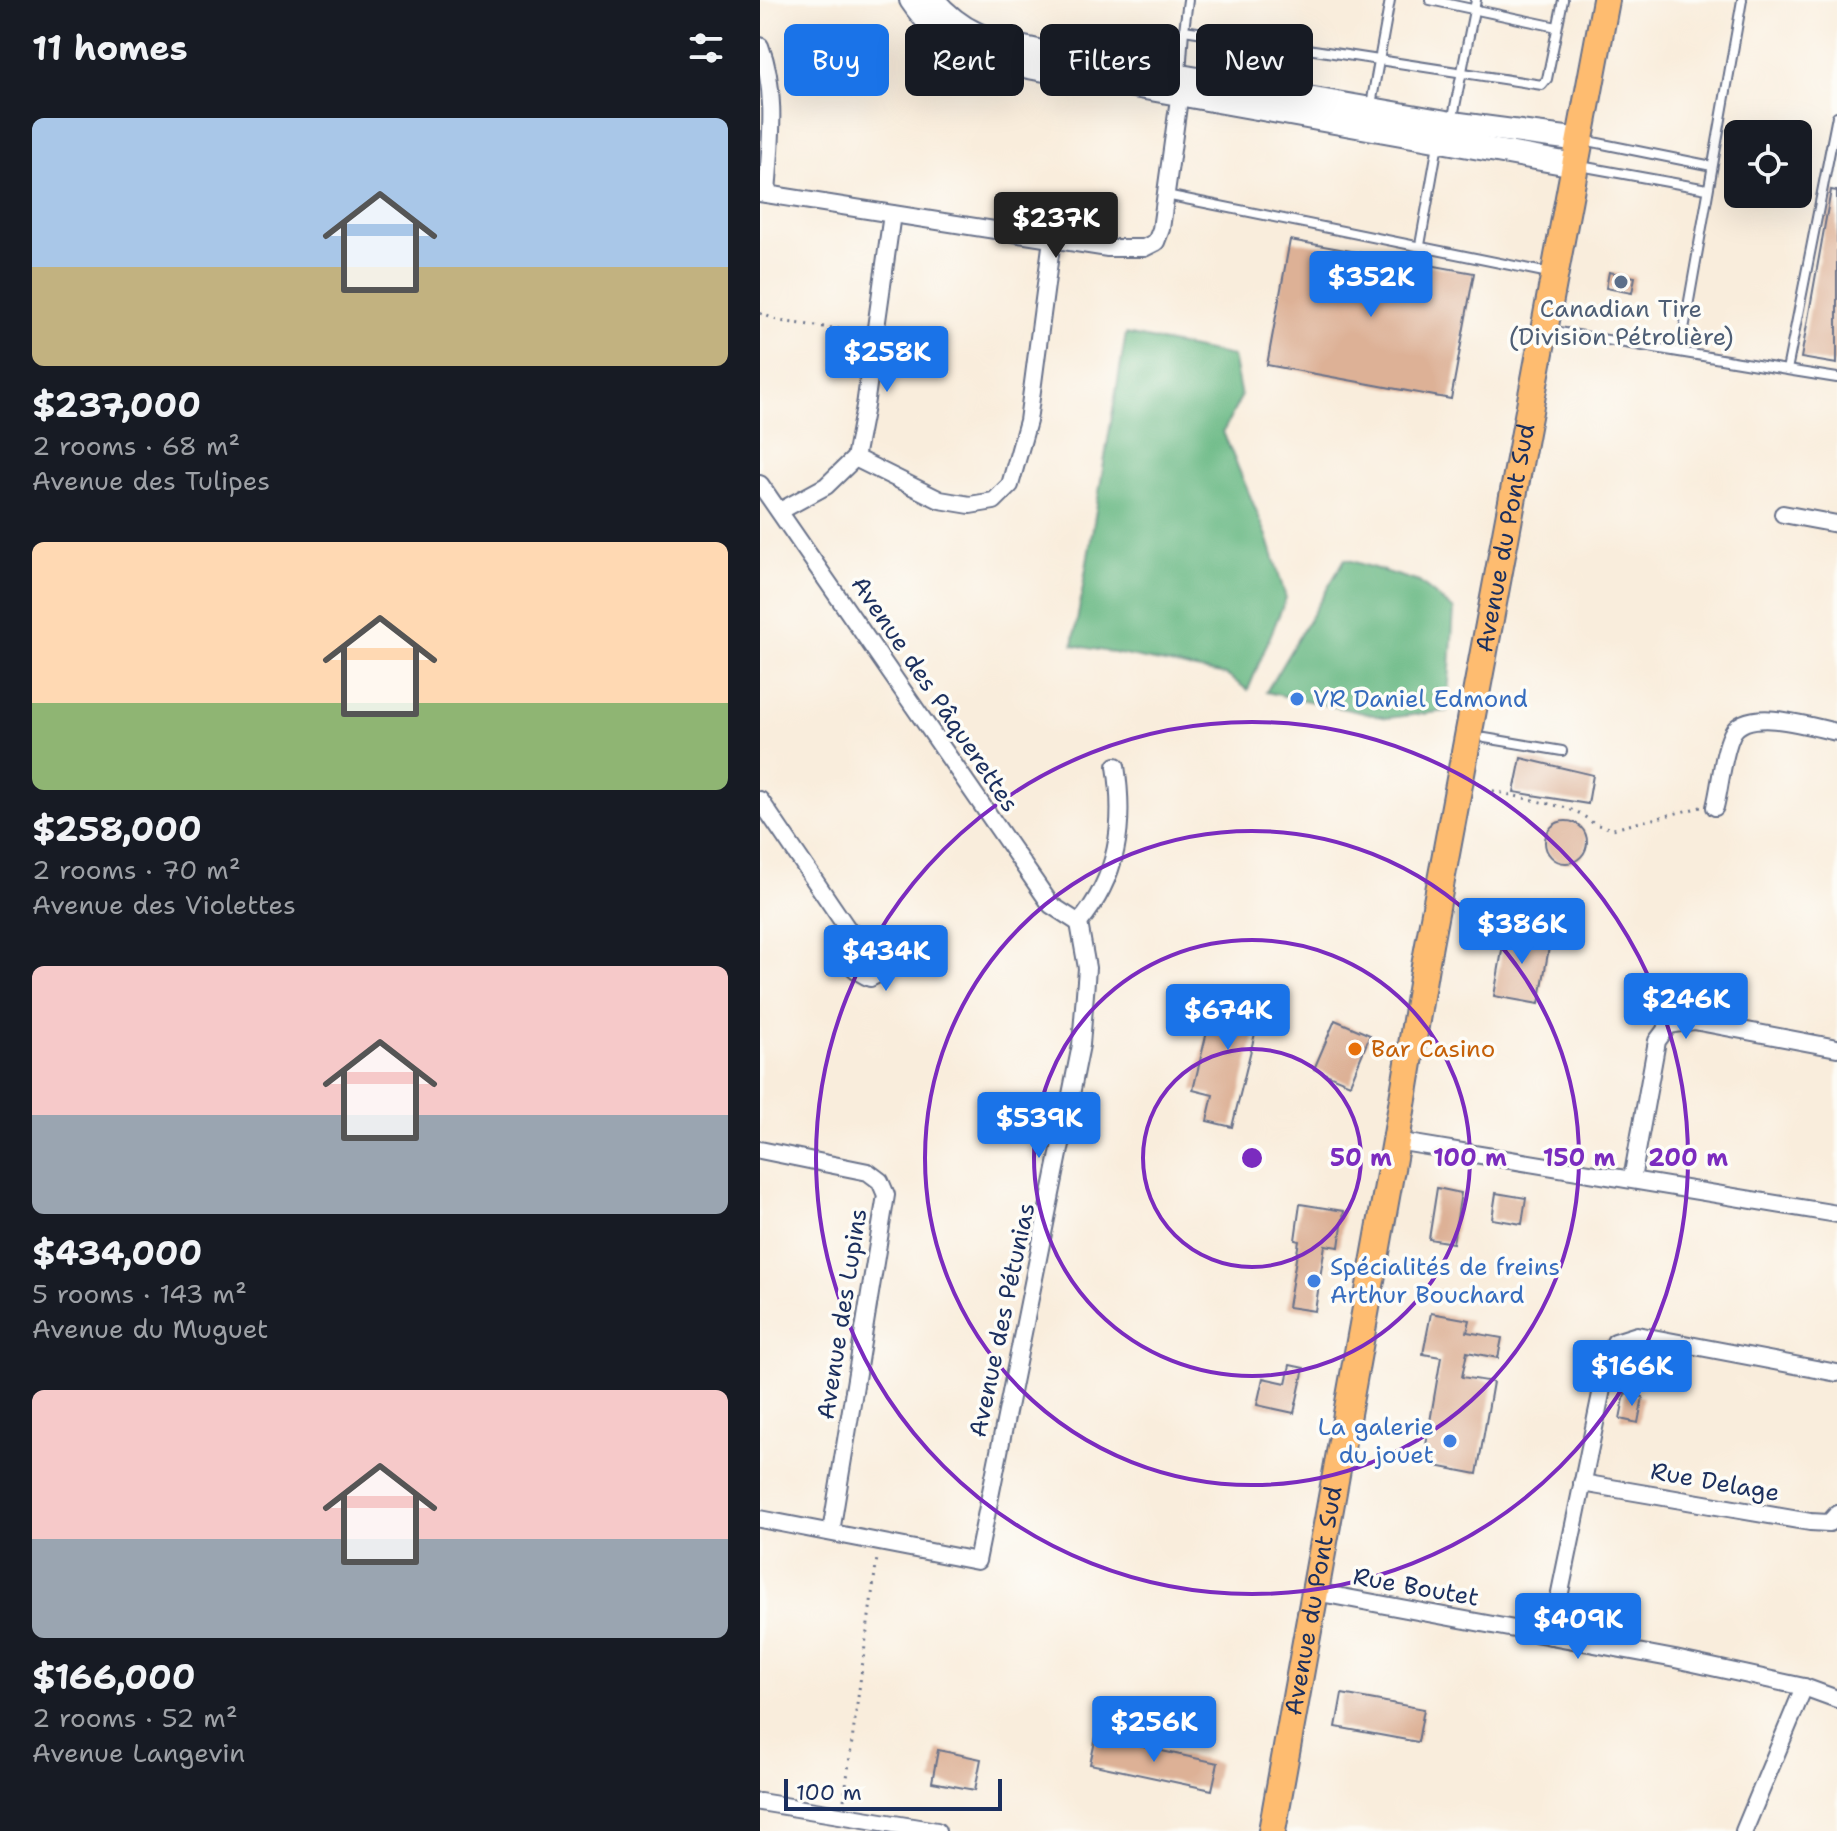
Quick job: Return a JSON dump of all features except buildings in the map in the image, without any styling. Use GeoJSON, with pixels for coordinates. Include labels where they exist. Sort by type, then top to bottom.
{"type":"FeatureCollection","features":[{"type":"Feature","properties":{"kind":"main road","name":"Avenue du Pont Sud"},"geometry":{"type":"LineString","coordinates":[[1403,1143],[1425,966],[1461,784],[1499,562],[1564,281],[1606,0]]}},
{"type":"Feature","properties":{"kind":"main road","name":"Avenue du Pont Sud"},"geometry":{"type":"LineString","coordinates":[[1272,1831],[1321,1594],[1403,1143],[1485,738],[1550,331],[1555,274],[1619,0]]}},
{"type":"Feature","properties":{"kind":"main road","name":"Avenue du Pont Sud"},"geometry":{"type":"LineString","coordinates":[[1286,1831],[1321,1594]]}},
{"type":"Feature","properties":{"kind":"street"},"geometry":{"type":"LineString","coordinates":[[911,0],[923,17],[947,40],[978,56],[1039,69],[1181,83]]}},
{"type":"Feature","properties":{"kind":"street"},"geometry":{"type":"LineString","coordinates":[[933,0],[959,25],[983,39],[1181,83],[1585,154]]}},
{"type":"Feature","properties":{"kind":"street"},"geometry":{"type":"LineString","coordinates":[[760,46],[772,115],[764,194],[1108,248],[1144,248],[1156,242],[1166,195],[1181,83]]}},
{"type":"Feature","properties":{"kind":"street"},"geometry":{"type":"LineString","coordinates":[[780,511],[826,486],[855,458],[892,214]]}},
{"type":"Feature","properties":{"kind":"street"},"geometry":{"type":"LineString","coordinates":[[855,458],[940,500],[970,505],[994,501],[1010,485],[1028,421],[1052,239]]}},
{"type":"Feature","properties":{"kind":"street","name":"Avenue des Pâquerettes"},"geometry":{"type":"LineString","coordinates":[[760,484],[1051,905],[1079,923]]}},
{"type":"Feature","properties":{"kind":"street"},"geometry":{"type":"LineString","coordinates":[[1783,514],[1837,524]]}},
{"type":"Feature","properties":{"kind":"street"},"geometry":{"type":"LineString","coordinates":[[1716,804],[1730,738],[1742,723],[1769,719],[1837,732]]}},
{"type":"Feature","properties":{"kind":"street"},"geometry":{"type":"LineString","coordinates":[[1079,923],[1106,883],[1117,850],[1121,818],[1116,766]]}},
{"type":"Feature","properties":{"kind":"street"},"geometry":{"type":"LineString","coordinates":[[760,800],[849,931]]}},
{"type":"Feature","properties":{"kind":"street","name":"Avenue des Pétunias"},"geometry":{"type":"LineString","coordinates":[[880,1542],[977,1561],[1081,1045],[1087,968],[1079,923]]}},
{"type":"Feature","properties":{"kind":"street"},"geometry":{"type":"LineString","coordinates":[[1632,1179],[1657,1041],[1669,1025],[1694,1021],[1837,1048]]}},
{"type":"Feature","properties":{"kind":"street"},"geometry":{"type":"LineString","coordinates":[[1403,1143],[1837,1214]]}},
{"type":"Feature","properties":{"kind":"street","name":"Avenue des Lupins"},"geometry":{"type":"LineString","coordinates":[[760,1150],[868,1172],[880,1181],[886,1195],[831,1532]]}},
{"type":"Feature","properties":{"kind":"street"},"geometry":{"type":"LineString","coordinates":[[1551,1636],[1608,1360],[1615,1342],[1637,1335],[1837,1373]]}},
{"type":"Feature","properties":{"kind":"street","name":"Rue Delage"},"geometry":{"type":"LineString","coordinates":[[1582,1483],[1810,1522],[1829,1523],[1837,1514]]}},
{"type":"Feature","properties":{"kind":"street"},"geometry":{"type":"LineString","coordinates":[[760,1519],[880,1542]]}},
{"type":"Feature","properties":{"kind":"street","name":"Rue Boutet"},"geometry":{"type":"LineString","coordinates":[[1321,1594],[1675,1659],[1804,1687],[1837,1699]]}},
{"type":"Feature","properties":{"kind":"street"},"geometry":{"type":"LineString","coordinates":[[1744,1831],[1804,1687]]}},
{"type":"Feature","properties":{"kind":"street"},"geometry":{"type":"LineString","coordinates":[[760,1802],[902,1828],[937,1831]]}},
{"type":"Feature","properties":{"kind":"lane"},"geometry":{"type":"LineString","coordinates":[[1181,83],[1188,0]]}},
{"type":"Feature","properties":{"kind":"lane"},"geometry":{"type":"LineString","coordinates":[[1369,117],[1390,0]]}},
{"type":"Feature","properties":{"kind":"lane"},"geometry":{"type":"LineString","coordinates":[[1430,0],[1475,5],[1557,27]]}},
{"type":"Feature","properties":{"kind":"lane"},"geometry":{"type":"LineString","coordinates":[[1184,30],[1542,85],[1547,79],[1563,0]]}},
{"type":"Feature","properties":{"kind":"lane"},"geometry":{"type":"LineString","coordinates":[[1680,352],[1742,0]]}},
{"type":"Feature","properties":{"kind":"lane"},"geometry":{"type":"LineString","coordinates":[[1420,245],[1475,5]]}},
{"type":"Feature","properties":{"kind":"lane"},"geometry":{"type":"LineString","coordinates":[[1787,370],[1837,116]]}},
{"type":"Feature","properties":{"kind":"lane"},"geometry":{"type":"LineString","coordinates":[[1585,154],[1712,166]]}},
{"type":"Feature","properties":{"kind":"lane"},"geometry":{"type":"LineString","coordinates":[[1585,154],[1707,189]]}},
{"type":"Feature","properties":{"kind":"lane"},"geometry":{"type":"LineString","coordinates":[[1166,195],[1555,274]]}},
{"type":"Feature","properties":{"kind":"lane"},"geometry":{"type":"LineString","coordinates":[[1550,331],[1837,378]]}},
{"type":"Feature","properties":{"kind":"lane"},"geometry":{"type":"LineString","coordinates":[[1485,738],[1562,751]]}},
{"type":"Feature","properties":{"kind":"path"},"geometry":{"type":"LineString","coordinates":[[760,313],[779,321],[874,334]]}},
{"type":"Feature","properties":{"kind":"path"},"geometry":{"type":"LineString","coordinates":[[1485,789],[1567,808],[1594,824],[1613,829],[1716,804]]}},
{"type":"Feature","properties":{"kind":"path"},"geometry":{"type":"LineString","coordinates":[[842,1815],[880,1542]]}},
{"type":"Feature","properties":{"kind":"green space"},"geometry":{"type":"Polygon","coordinates":[[[1126,334],[1233,356],[1241,397],[1223,432],[1267,536],[1286,598],[1248,690],[1226,675],[1073,645],[1126,334]]]}},
{"type":"Feature","properties":{"kind":"green space"},"geometry":{"type":"Polygon","coordinates":[[[1345,559],[1419,582],[1454,610],[1447,711],[1387,718],[1266,692],[1345,559]]]}},
{"type":"Feature","properties":{"kind":"place","name":"Canadian Tire (Division Pétrolière)"},"geometry":{"type":"Point","coordinates":[1621,282]}},
{"type":"Feature","properties":{"kind":"place","name":"VR Daniel Edmond"},"geometry":{"type":"Point","coordinates":[1297,699]}},
{"type":"Feature","properties":{"kind":"place","name":"Bar Casino"},"geometry":{"type":"Point","coordinates":[1355,1049]}},
{"type":"Feature","properties":{"kind":"place","name":"Spécialités de freins Arthur Bouchard"},"geometry":{"type":"Point","coordinates":[1314,1281]}},
{"type":"Feature","properties":{"kind":"place","name":"La galerie du jouet"},"geometry":{"type":"Point","coordinates":[1450,1441]}}]}
